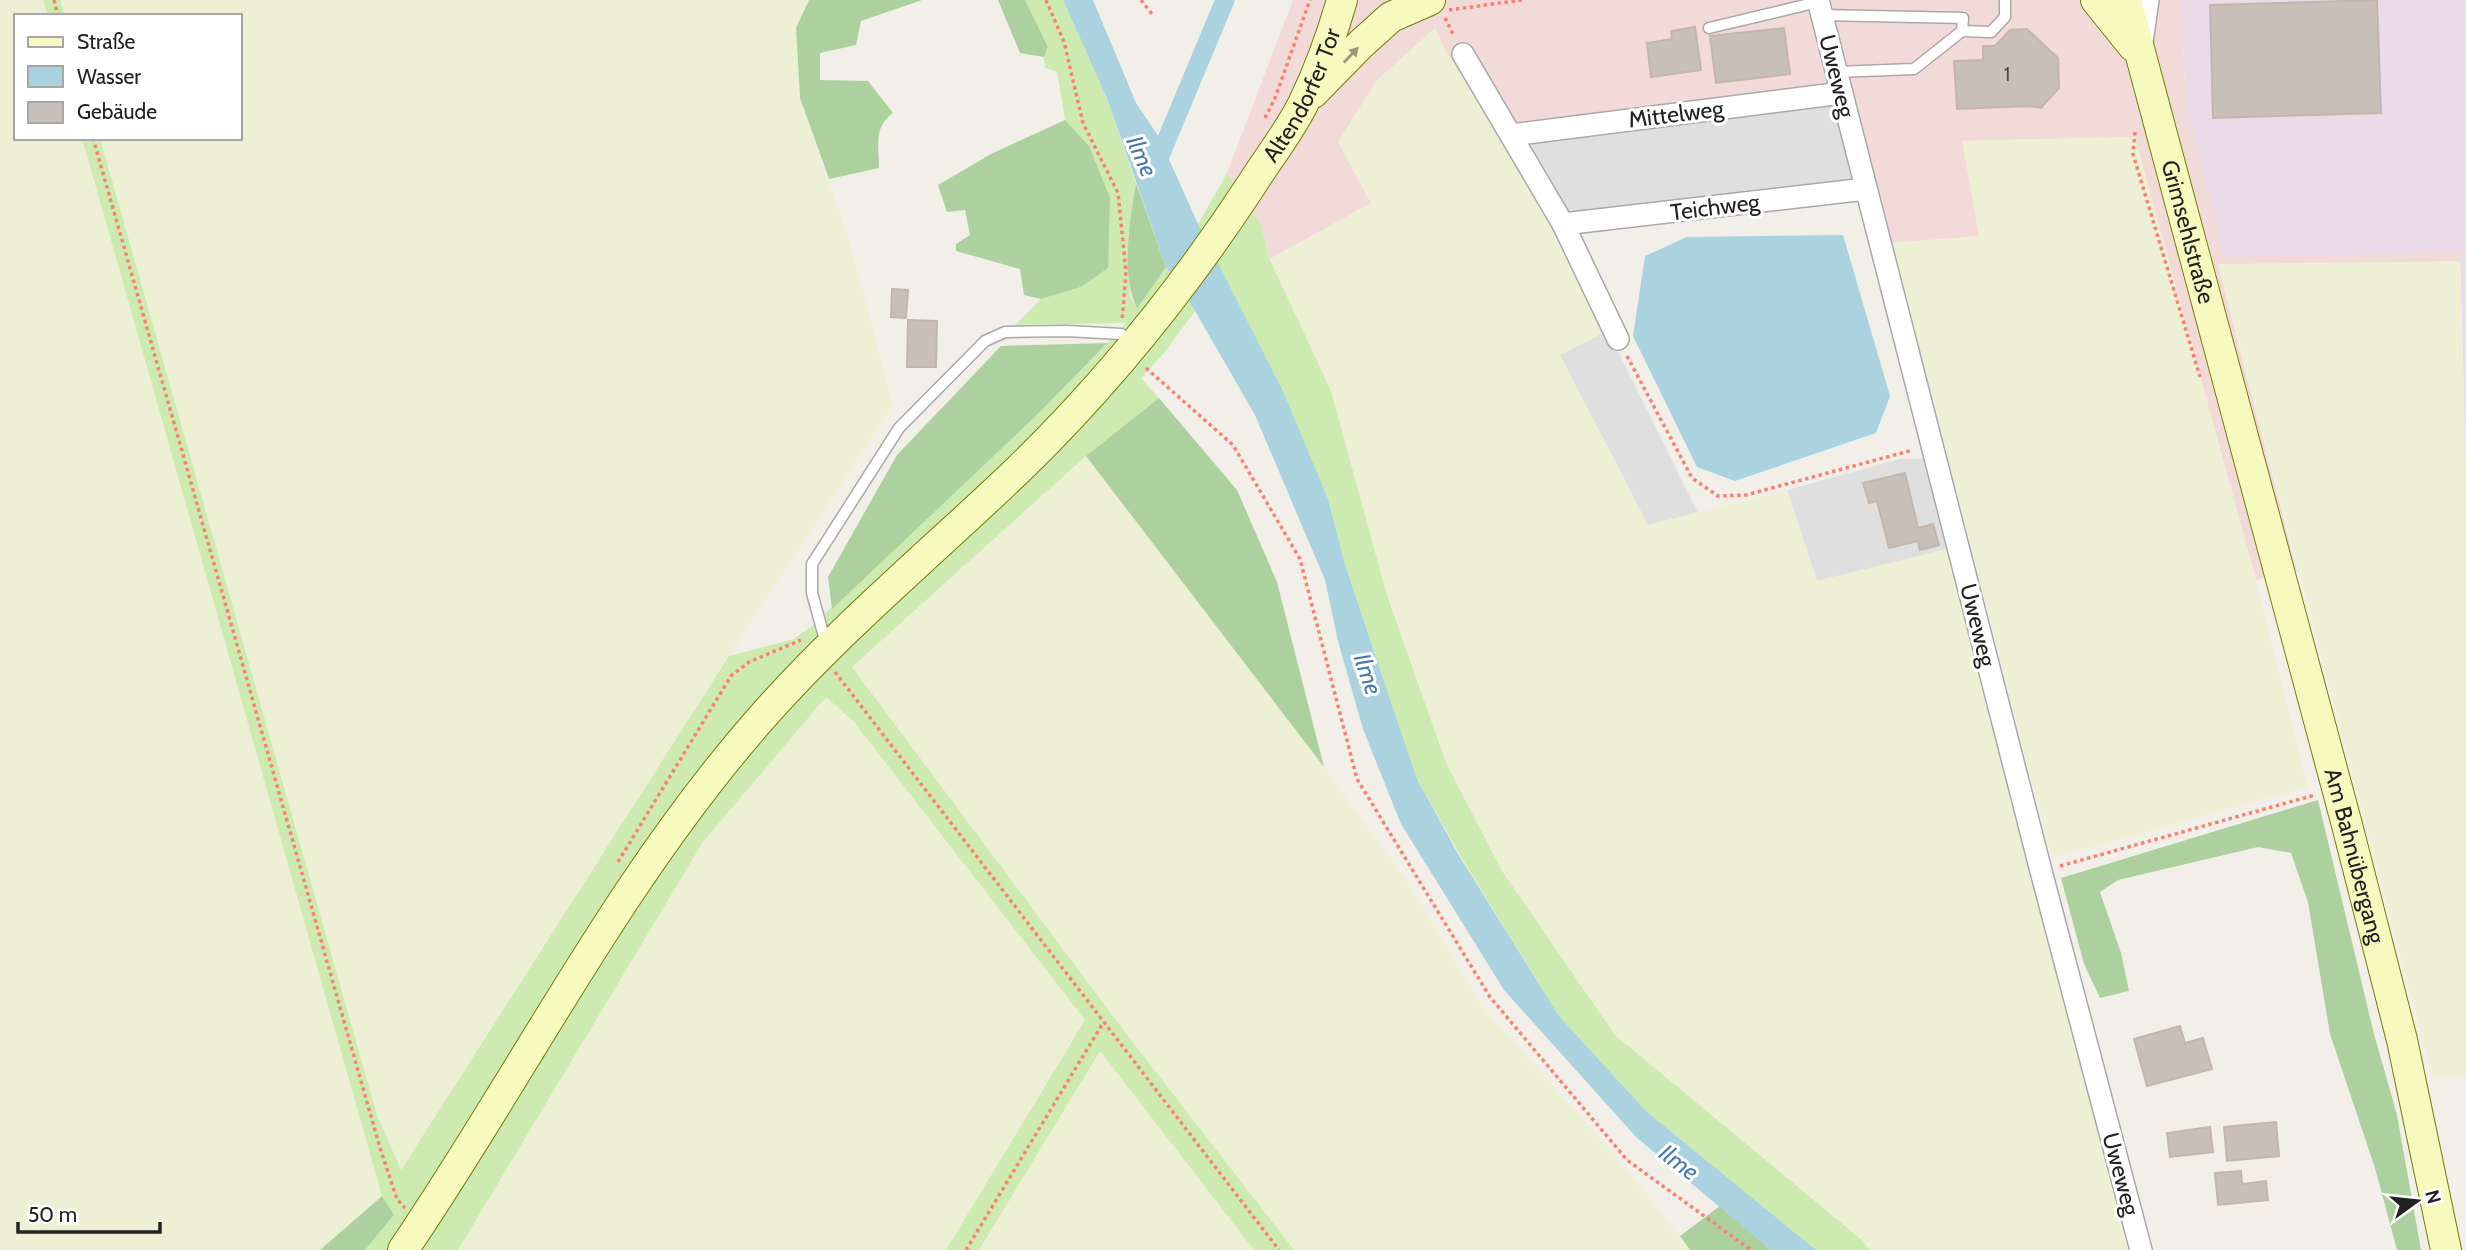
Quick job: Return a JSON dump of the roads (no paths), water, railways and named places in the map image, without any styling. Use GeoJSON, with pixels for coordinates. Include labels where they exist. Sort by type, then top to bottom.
{"type":"FeatureCollection","features":[{"type":"Feature","properties":{"kind":"main road"},"geometry":{"type":"LineString","coordinates":[[1350,0],[1372,15],[1391,17],[1436,6]]}},
{"type":"Feature","properties":{"kind":"main road"},"geometry":{"type":"LineString","coordinates":[[2096,0],[2141,55]]}},
{"type":"Feature","properties":{"kind":"main road","name":"Grimsehlstraße"},"geometry":{"type":"LineString","coordinates":[[2126,0],[2251,464]]}},
{"type":"Feature","properties":{"kind":"main road","name":"Altendorfer Tor"},"geometry":{"type":"LineString","coordinates":[[1244,197],[1303,103],[1326,2]]}},
{"type":"Feature","properties":{"kind":"main road","name":"Altendorfer Tor"},"geometry":{"type":"LineString","coordinates":[[1244,197],[1326,2]]}},
{"type":"Feature","properties":{"kind":"main road"},"geometry":{"type":"LineString","coordinates":[[1303,103],[1391,17]]}},
{"type":"Feature","properties":{"kind":"main road"},"geometry":{"type":"LineString","coordinates":[[403,1250],[633,884],[701,790],[757,723],[828,647],[1019,469],[1136,337],[1244,197]]}},
{"type":"Feature","properties":{"kind":"main road","name":"Am Bahnübergang"},"geometry":{"type":"LineString","coordinates":[[2251,464],[2402,1040],[2446,1250]]}},
{"type":"Feature","properties":{"kind":"street"},"geometry":{"type":"LineString","coordinates":[[2141,55],[2148,0]]}},
{"type":"Feature","properties":{"kind":"street","name":"Uweweg"},"geometry":{"type":"LineString","coordinates":[[1819,6],[2141,1250]]}},
{"type":"Feature","properties":{"kind":"street"},"geometry":{"type":"LineString","coordinates":[[1463,54],[1563,224],[1618,339]]}},
{"type":"Feature","properties":{"kind":"street","name":"Mittelweg"},"geometry":{"type":"LineString","coordinates":[[1511,135],[1842,93]]}},
{"type":"Feature","properties":{"kind":"street","name":"Teichweg"},"geometry":{"type":"LineString","coordinates":[[1563,224],[1866,190]]}},
{"type":"Feature","properties":{"kind":"lane"},"geometry":{"type":"LineString","coordinates":[[1836,72],[1914,69],[1962,31],[1991,32],[2005,17],[2005,0]]}},
{"type":"Feature","properties":{"kind":"lane"},"geometry":{"type":"LineString","coordinates":[[1709,28],[1819,6],[1963,18],[1962,31]]}},
{"type":"Feature","properties":{"kind":"lane"},"geometry":{"type":"LineString","coordinates":[[828,647],[812,593],[812,564],[899,428],[985,341],[1005,332],[1136,337]]}},
{"type":"Feature","properties":{"kind":"water","name":"Ilme"},"geometry":{"type":"Polygon","coordinates":[[[1063,0],[1093,0],[1136,103],[1159,137],[1198,224],[1283,391],[1328,499],[1346,568],[1417,779],[1458,854],[1559,1016],[1647,1112],[1816,1250],[1771,1250],[1636,1137],[1504,990],[1401,824],[1363,729],[1338,641],[1325,580],[1255,415],[1195,311],[1166,267],[1108,101],[1063,0]]]}},
{"type":"Feature","properties":{"kind":"water"},"geometry":{"type":"Polygon","coordinates":[[[1843,235],[1890,396],[1876,433],[1735,481],[1697,467],[1633,336],[1645,256],[1687,237],[1843,235]]]}},
{"type":"Feature","properties":{"kind":"waterway","name":"Ilme"},"geometry":{"type":"LineString","coordinates":[[1154,170],[1225,0]]}}]}
